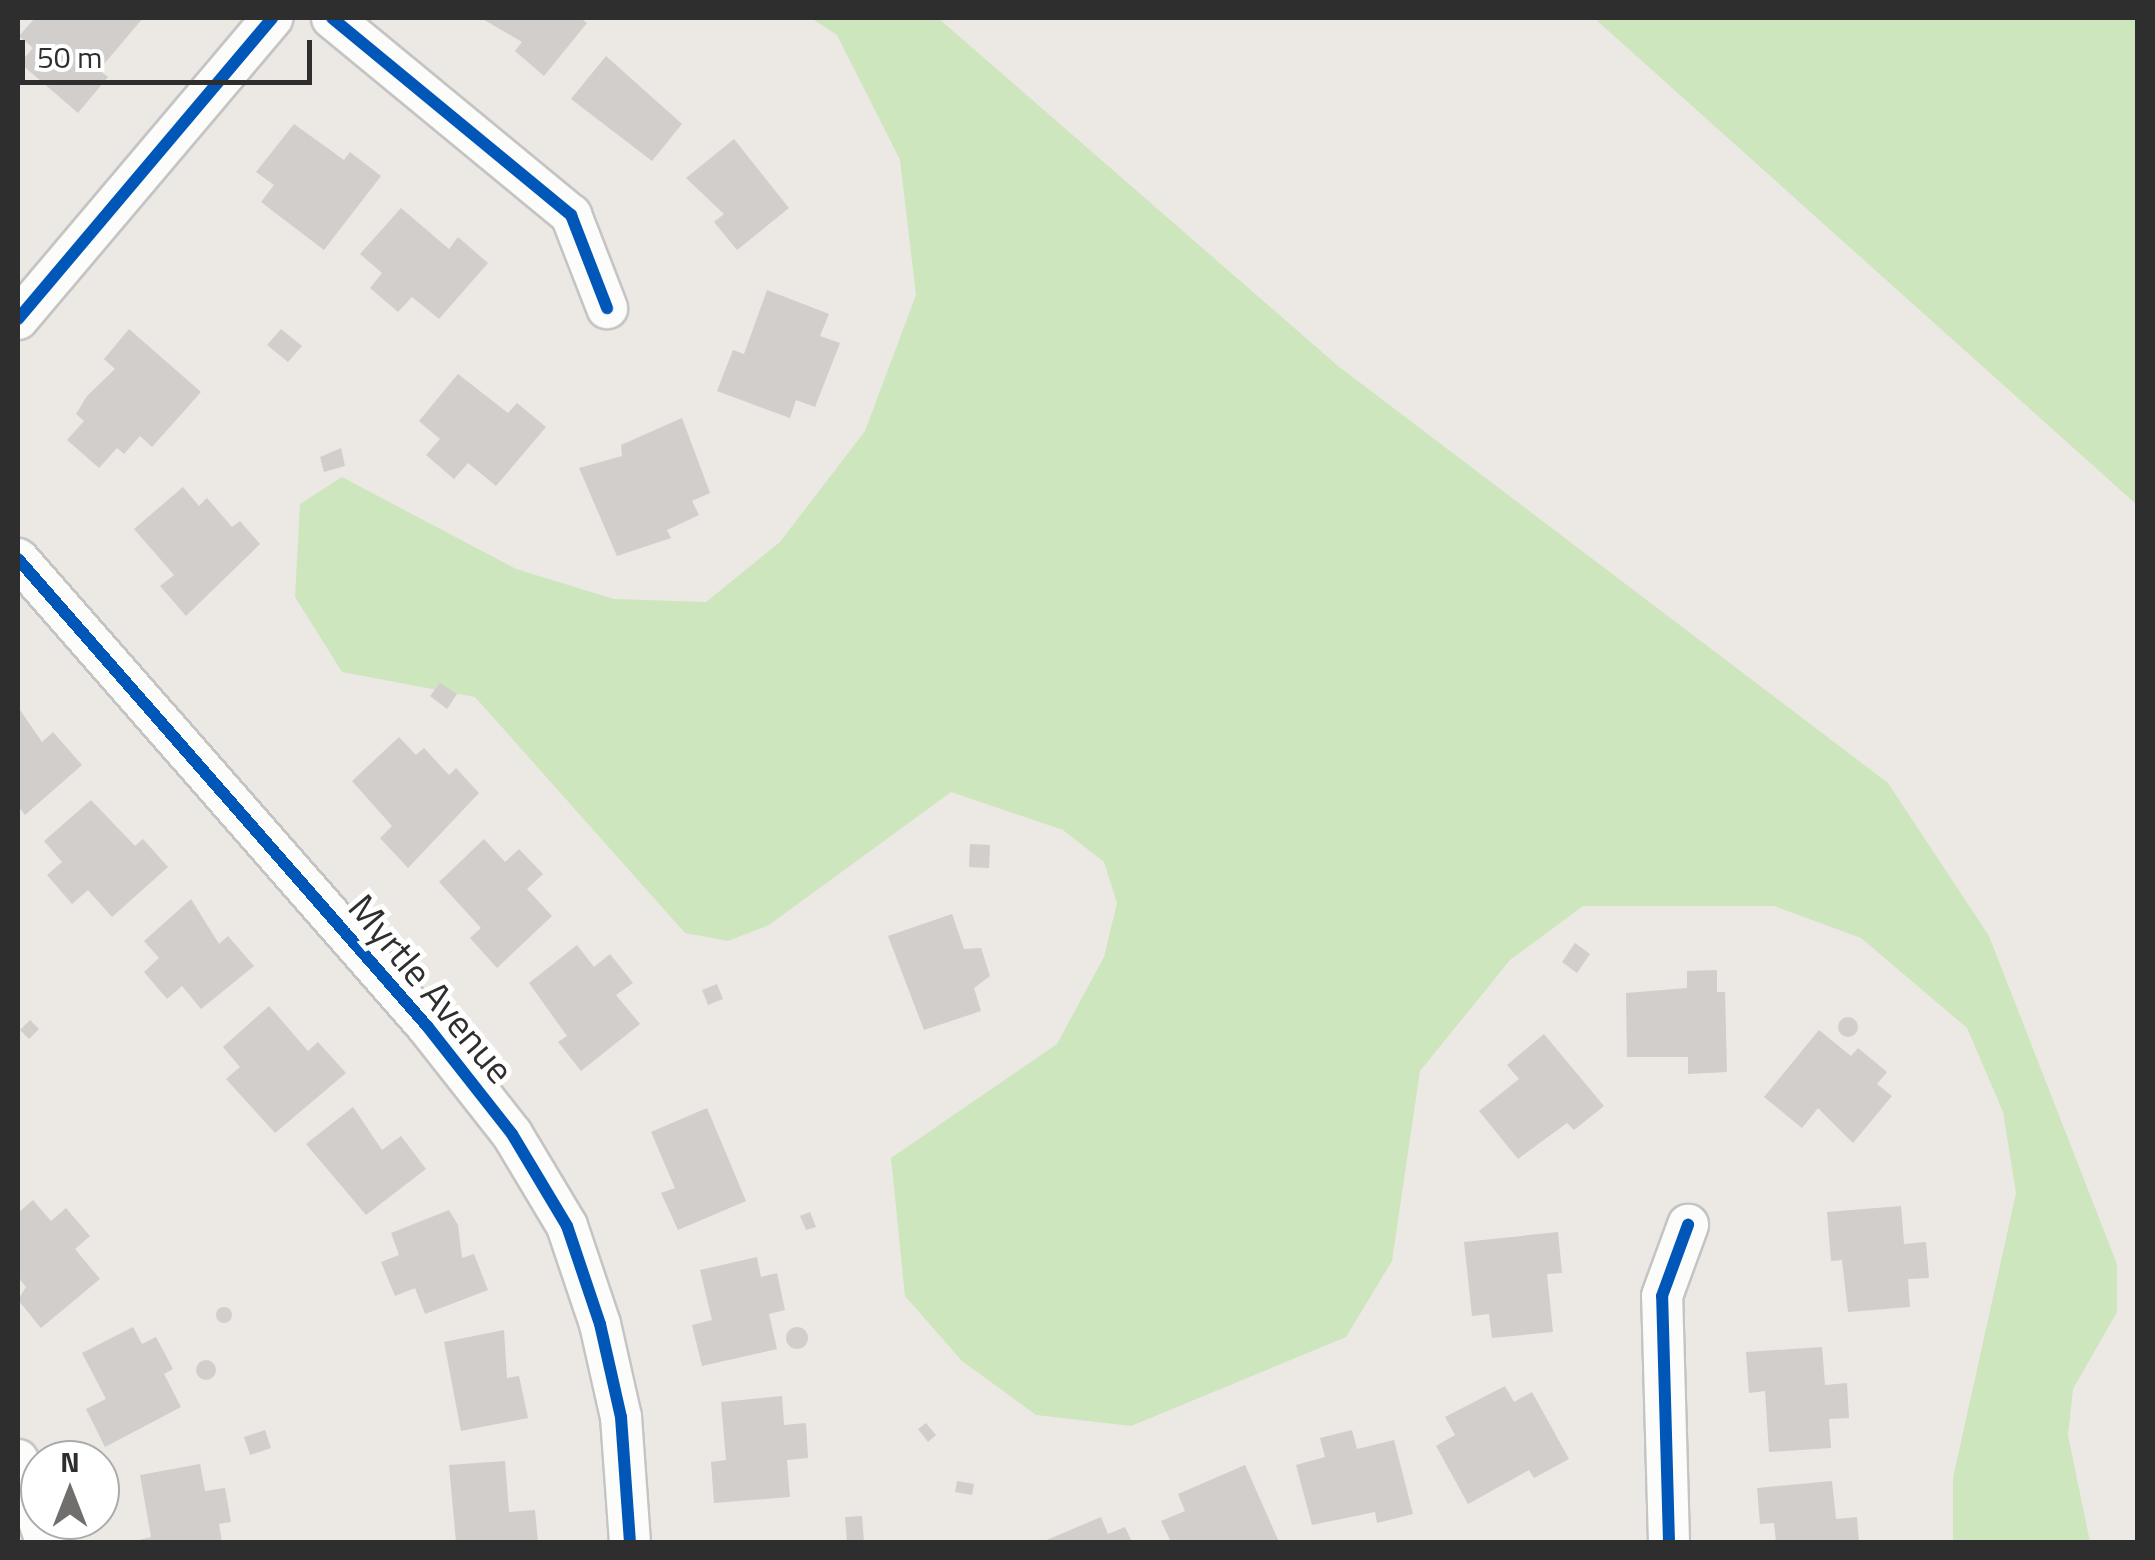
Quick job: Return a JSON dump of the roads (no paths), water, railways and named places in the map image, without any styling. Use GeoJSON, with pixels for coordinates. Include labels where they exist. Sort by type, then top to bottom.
{"type":"FeatureCollection","features":[{"type":"Feature","properties":{"kind":"street"},"geometry":{"type":"LineString","coordinates":[[18,319],[272,18]]}},
{"type":"Feature","properties":{"kind":"street"},"geometry":{"type":"LineString","coordinates":[[332,18],[570,215],[607,308]]}},
{"type":"Feature","properties":{"kind":"street","name":"Myrtle Avenue"},"geometry":{"type":"LineString","coordinates":[[18,559],[428,1026],[512,1134],[566,1226],[600,1324],[621,1417],[630,1542]]}},
{"type":"Feature","properties":{"kind":"street"},"geometry":{"type":"LineString","coordinates":[[1669,1542],[1662,1296],[1688,1225]]}},
{"type":"Feature","properties":{"kind":"street"},"geometry":{"type":"LineString","coordinates":[[18,1460],[46,1542]]}}]}
